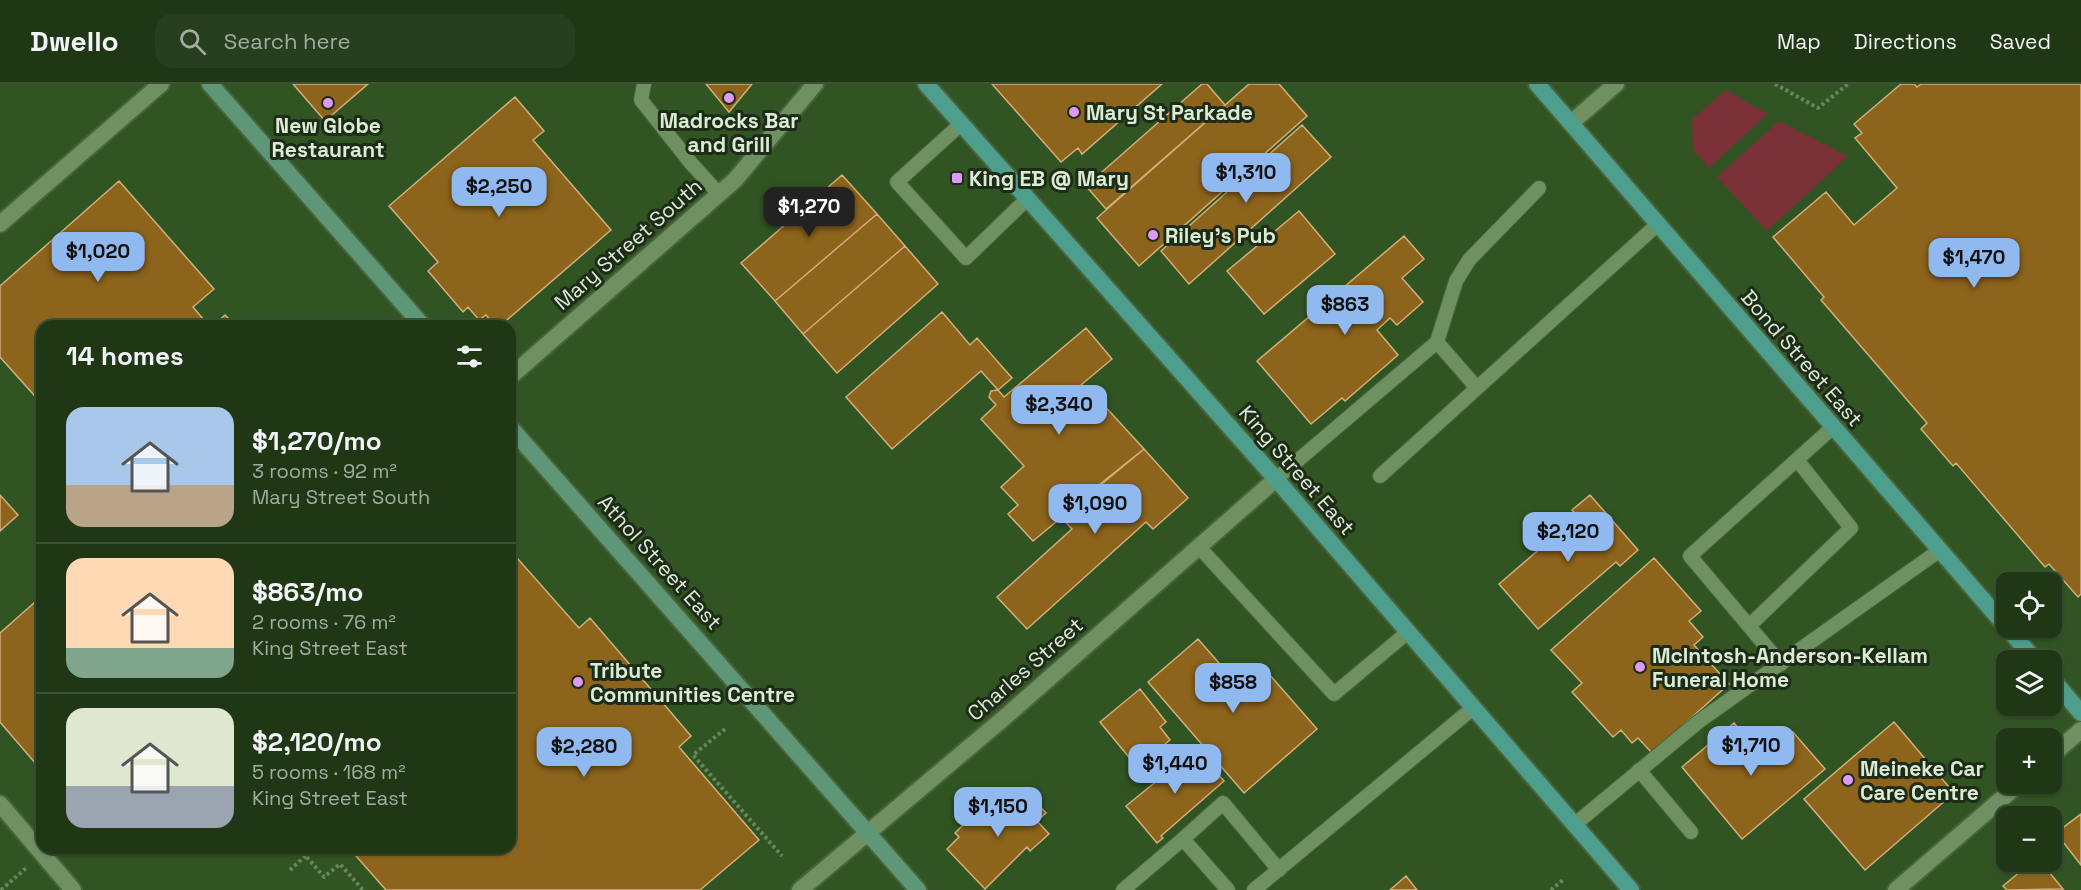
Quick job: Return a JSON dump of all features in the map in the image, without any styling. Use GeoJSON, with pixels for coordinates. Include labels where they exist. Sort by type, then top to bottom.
{"type":"FeatureCollection","features":[{"type":"Feature","properties":{"kind":"main road"},"geometry":{"type":"LineString","coordinates":[[210,84],[418,320]]}},
{"type":"Feature","properties":{"kind":"main road","name":"King Street East"},"geometry":{"type":"LineString","coordinates":[[926,84],[1276,479],[1631,890]]}},
{"type":"Feature","properties":{"kind":"main road","name":"Bond Street East"},"geometry":{"type":"LineString","coordinates":[[1537,84],[1832,428],[2026,650]]}},
{"type":"Feature","properties":{"kind":"main road","name":"Athol Street East"},"geometry":{"type":"LineString","coordinates":[[516,434],[918,890]]}},
{"type":"Feature","properties":{"kind":"main road"},"geometry":{"type":"LineString","coordinates":[[2062,690],[2081,712]]}},
{"type":"Feature","properties":{"kind":"street"},"geometry":{"type":"LineString","coordinates":[[0,224],[161,84]]}},
{"type":"Feature","properties":{"kind":"street","name":"Mary Street South"},"geometry":{"type":"LineString","coordinates":[[516,372],[735,180],[815,84]]}},
{"type":"Feature","properties":{"kind":"street"},"geometry":{"type":"LineString","coordinates":[[1571,123],[1616,84]]}},
{"type":"Feature","properties":{"kind":"street","name":"Charles Street"},"geometry":{"type":"LineString","coordinates":[[800,890],[1004,718],[1276,479]]}},
{"type":"Feature","properties":{"kind":"street"},"geometry":{"type":"LineString","coordinates":[[2062,746],[2081,730]]}},
{"type":"Feature","properties":{"kind":"street"},"geometry":{"type":"LineString","coordinates":[[1896,890],[2007,794]]}},
{"type":"Feature","properties":{"kind":"street"},"geometry":{"type":"LineString","coordinates":[[0,804],[36,847]]}},
{"type":"Feature","properties":{"kind":"street"},"geometry":{"type":"LineString","coordinates":[[42,854],[73,890]]}},
{"type":"Feature","properties":{"kind":"lane"},"geometry":{"type":"LineString","coordinates":[[644,84],[641,100],[690,162],[719,194]]}},
{"type":"Feature","properties":{"kind":"lane"},"geometry":{"type":"LineString","coordinates":[[961,124],[897,182],[966,258],[1027,199]]}},
{"type":"Feature","properties":{"kind":"lane"},"geometry":{"type":"LineString","coordinates":[[1276,479],[1437,342],[1456,281],[1468,260],[1539,188]]}},
{"type":"Feature","properties":{"kind":"lane"},"geometry":{"type":"LineString","coordinates":[[1380,476],[1658,224]]}},
{"type":"Feature","properties":{"kind":"lane"},"geometry":{"type":"LineString","coordinates":[[1437,342],[1477,388]]}},
{"type":"Feature","properties":{"kind":"lane"},"geometry":{"type":"LineString","coordinates":[[1781,664],[1690,556],[1832,428]]}},
{"type":"Feature","properties":{"kind":"lane"},"geometry":{"type":"LineString","coordinates":[[1749,626],[1851,528],[1798,461]]}},
{"type":"Feature","properties":{"kind":"lane"},"geometry":{"type":"LineString","coordinates":[[1199,547],[1334,694],[1408,632]]}},
{"type":"Feature","properties":{"kind":"lane"},"geometry":{"type":"LineString","coordinates":[[1574,825],[1698,722],[1940,550]]}},
{"type":"Feature","properties":{"kind":"lane"},"geometry":{"type":"LineString","coordinates":[[1254,890],[1473,708]]}},
{"type":"Feature","properties":{"kind":"lane"},"geometry":{"type":"LineString","coordinates":[[1640,771],[1691,832]]}},
{"type":"Feature","properties":{"kind":"lane"},"geometry":{"type":"LineString","coordinates":[[1124,890],[1223,803],[1279,870]]}},
{"type":"Feature","properties":{"kind":"lane"},"geometry":{"type":"LineString","coordinates":[[1183,839],[1228,890]]}},
{"type":"Feature","properties":{"kind":"path"},"geometry":{"type":"LineString","coordinates":[[1775,84],[1818,108],[1848,84]]}},
{"type":"Feature","properties":{"kind":"path"},"geometry":{"type":"LineString","coordinates":[[725,729],[693,755],[782,856]]}},
{"type":"Feature","properties":{"kind":"path"},"geometry":{"type":"LineString","coordinates":[[1,890],[42,854]]}},
{"type":"Feature","properties":{"kind":"path"},"geometry":{"type":"LineString","coordinates":[[290,870],[306,855],[324,877],[340,864],[363,890]]}},
{"type":"Feature","properties":{"kind":"path"},"geometry":{"type":"LineString","coordinates":[[1551,890],[1564,879]]}},
{"type":"Feature","properties":{"kind":"shaded area"},"geometry":{"type":"Polygon","coordinates":[[[0,84],[2081,84],[2081,890],[0,890],[0,84]]]}},
{"type":"Feature","properties":{"kind":"shaded area"},"geometry":{"type":"Polygon","coordinates":[[[1726,90],[1768,114],[1709,168],[1693,150],[1692,119],[1726,90]]]}},
{"type":"Feature","properties":{"kind":"shaded area"},"geometry":{"type":"Polygon","coordinates":[[[1779,121],[1848,156],[1767,231],[1717,177],[1779,121]]]}},
{"type":"Feature","properties":{"kind":"building","name":"New Globe Restaurant"},"geometry":{"type":"Polygon","coordinates":[[[293,84],[368,84],[325,121],[293,84]]]}},
{"type":"Feature","properties":{"kind":"building","name":"Madrocks Bar and Grill"},"geometry":{"type":"Polygon","coordinates":[[[706,84],[752,84],[729,112],[706,84]]]}},
{"type":"Feature","properties":{"kind":"building","name":"Mary St Parkade"},"geometry":{"type":"Polygon","coordinates":[[[992,84],[1162,84],[1082,154],[1078,148],[1061,162],[992,84]]]}},
{"type":"Feature","properties":{"kind":"building"},"geometry":{"type":"Polygon","coordinates":[[[1202,84],[1207,84],[1225,105],[1106,209],[1086,186],[1202,84]]]}},
{"type":"Feature","properties":{"kind":"building"},"geometry":{"type":"Polygon","coordinates":[[[1249,84],[1279,84],[1307,116],[1139,266],[1097,218],[1249,84]]]}},
{"type":"Feature","properties":{"kind":"building"},"geometry":{"type":"Polygon","coordinates":[[[1901,84],[1914,84],[1917,87],[1921,84],[2081,84],[2081,594],[2078,597],[2062,579],[2062,572],[2056,572],[2049,564],[2045,567],[1956,463],[1953,466],[1921,429],[1927,423],[1821,300],[1824,297],[1773,237],[1826,192],[1854,225],[1897,188],[1855,138],[1862,133],[1854,124],[1901,84]]]}},
{"type":"Feature","properties":{"kind":"building"},"geometry":{"type":"Polygon","coordinates":[[[515,97],[544,131],[533,140],[611,230],[507,320],[490,320],[486,315],[479,320],[468,307],[463,312],[428,271],[438,262],[389,206],[515,97]]]}},
{"type":"Feature","properties":{"kind":"building"},"geometry":{"type":"Polygon","coordinates":[[[1302,125],[1331,157],[1189,284],[1161,251],[1302,125]]]}},
{"type":"Feature","properties":{"kind":"building"},"geometry":{"type":"Polygon","coordinates":[[[842,175],[877,214],[775,301],[741,263],[842,175]]]}},
{"type":"Feature","properties":{"kind":"building"},"geometry":{"type":"Polygon","coordinates":[[[119,181],[214,289],[193,307],[204,320],[36,320],[36,397],[0,357],[0,286],[119,181]]]}},
{"type":"Feature","properties":{"kind":"building"},"geometry":{"type":"Polygon","coordinates":[[[1299,211],[1335,254],[1264,314],[1227,271],[1299,211]]]}},
{"type":"Feature","properties":{"kind":"building"},"geometry":{"type":"Polygon","coordinates":[[[877,214],[905,246],[803,334],[775,301],[877,214]]]}},
{"type":"Feature","properties":{"kind":"building"},"geometry":{"type":"Polygon","coordinates":[[[1404,236],[1424,259],[1402,278],[1423,302],[1397,325],[1390,318],[1377,330],[1398,355],[1345,401],[1342,398],[1311,424],[1257,361],[1404,236]]]}},
{"type":"Feature","properties":{"kind":"building"},"geometry":{"type":"Polygon","coordinates":[[[905,246],[938,284],[837,373],[803,334],[905,246]]]}},
{"type":"Feature","properties":{"kind":"building"},"geometry":{"type":"Polygon","coordinates":[[[942,312],[970,345],[977,338],[1012,378],[998,390],[981,371],[892,449],[846,397],[942,312]]]}},
{"type":"Feature","properties":{"kind":"building"},"geometry":{"type":"Polygon","coordinates":[[[225,315],[230,320],[220,320],[225,315]]]}},
{"type":"Feature","properties":{"kind":"building"},"geometry":{"type":"Polygon","coordinates":[[[1086,328],[1112,359],[1075,390],[1083,400],[1092,392],[1098,393],[1100,401],[1144,449],[1033,541],[1008,514],[1018,505],[1001,487],[1024,466],[981,419],[996,405],[989,397],[991,391],[998,390],[1004,397],[1086,328]]]}},
{"type":"Feature","properties":{"kind":"building"},"geometry":{"type":"Polygon","coordinates":[[[1144,449],[1188,498],[1153,529],[1146,522],[1027,629],[997,597],[1072,529],[1060,516],[1144,449]]]}},
{"type":"Feature","properties":{"kind":"building"},"geometry":{"type":"Polygon","coordinates":[[[0,495],[18,515],[0,531],[0,495]]]}},
{"type":"Feature","properties":{"kind":"building"},"geometry":{"type":"Polygon","coordinates":[[[1590,495],[1638,550],[1620,566],[1616,562],[1538,629],[1499,584],[1578,516],[1572,510],[1590,495]]]}},
{"type":"Feature","properties":{"kind":"building","name":"Tribute Communities Centre"},"geometry":{"type":"Polygon","coordinates":[[[516,557],[579,628],[590,618],[691,736],[679,747],[759,840],[700,890],[386,890],[354,854],[516,854],[516,557]]]}},
{"type":"Feature","properties":{"kind":"building","name":"McIntosh-Anderson-Kellam Funeral Home"},"geometry":{"type":"Polygon","coordinates":[[[1654,558],[1701,611],[1689,621],[1703,637],[1694,645],[1729,684],[1652,753],[1638,738],[1632,743],[1621,730],[1613,737],[1572,692],[1582,683],[1551,650],[1654,558]]]}},
{"type":"Feature","properties":{"kind":"building"},"geometry":{"type":"Polygon","coordinates":[[[36,601],[36,764],[0,722],[0,633],[36,601]]]}},
{"type":"Feature","properties":{"kind":"building"},"geometry":{"type":"Polygon","coordinates":[[[1198,639],[1239,686],[1262,666],[1317,729],[1244,793],[1148,682],[1198,639]]]}},
{"type":"Feature","properties":{"kind":"building"},"geometry":{"type":"Polygon","coordinates":[[[1140,689],[1166,722],[1160,727],[1170,740],[1137,767],[1100,722],[1140,689]]]}},
{"type":"Feature","properties":{"kind":"building"},"geometry":{"type":"Polygon","coordinates":[[[1894,722],[1954,793],[1865,870],[1804,799],[1894,722]]]}},
{"type":"Feature","properties":{"kind":"building"},"geometry":{"type":"Polygon","coordinates":[[[1734,723],[1763,757],[1793,732],[1825,769],[1742,839],[1682,767],[1734,723]]]}},
{"type":"Feature","properties":{"kind":"building"},"geometry":{"type":"Polygon","coordinates":[[[1196,749],[1224,781],[1161,836],[1163,838],[1157,843],[1126,806],[1196,749]]]}},
{"type":"Feature","properties":{"kind":"building"},"geometry":{"type":"Polygon","coordinates":[[[1027,793],[1046,813],[1037,821],[1049,834],[1030,851],[1027,847],[985,889],[947,849],[959,837],[955,833],[976,812],[983,819],[1009,795],[1017,803],[1027,793]]]}},
{"type":"Feature","properties":{"kind":"building"},"geometry":{"type":"Polygon","coordinates":[[[2081,814],[2081,865],[2062,841],[2062,828],[2081,814]]]}},
{"type":"Feature","properties":{"kind":"building"},"geometry":{"type":"Polygon","coordinates":[[[2020,872],[2049,872],[2063,889],[2007,890],[2003,886],[2020,872]]]}},
{"type":"Feature","properties":{"kind":"building"},"geometry":{"type":"Polygon","coordinates":[[[1406,876],[1417,890],[1390,890],[1406,876]]]}},
{"type":"Feature","properties":{"kind":"place","name":"Madrocks Bar and Grill"},"geometry":{"type":"Point","coordinates":[729,98]}},
{"type":"Feature","properties":{"kind":"place","name":"New Globe Restaurant"},"geometry":{"type":"Point","coordinates":[328,103]}},
{"type":"Feature","properties":{"kind":"place","name":"Mary St Parkade"},"geometry":{"type":"Point","coordinates":[1074,112]}},
{"type":"Feature","properties":{"kind":"place","name":"King EB @ Mary"},"geometry":{"type":"Point","coordinates":[957,178]}},
{"type":"Feature","properties":{"kind":"place","name":"Riley's Pub"},"geometry":{"type":"Point","coordinates":[1153,235]}},
{"type":"Feature","properties":{"kind":"place","name":"McIntosh-Anderson-Kellam Funeral Home"},"geometry":{"type":"Point","coordinates":[1640,667]}},
{"type":"Feature","properties":{"kind":"place","name":"Tribute Communities Centre"},"geometry":{"type":"Point","coordinates":[578,682]}},
{"type":"Feature","properties":{"kind":"place","name":"Meineke Car Care Centre"},"geometry":{"type":"Point","coordinates":[1848,780]}}]}
